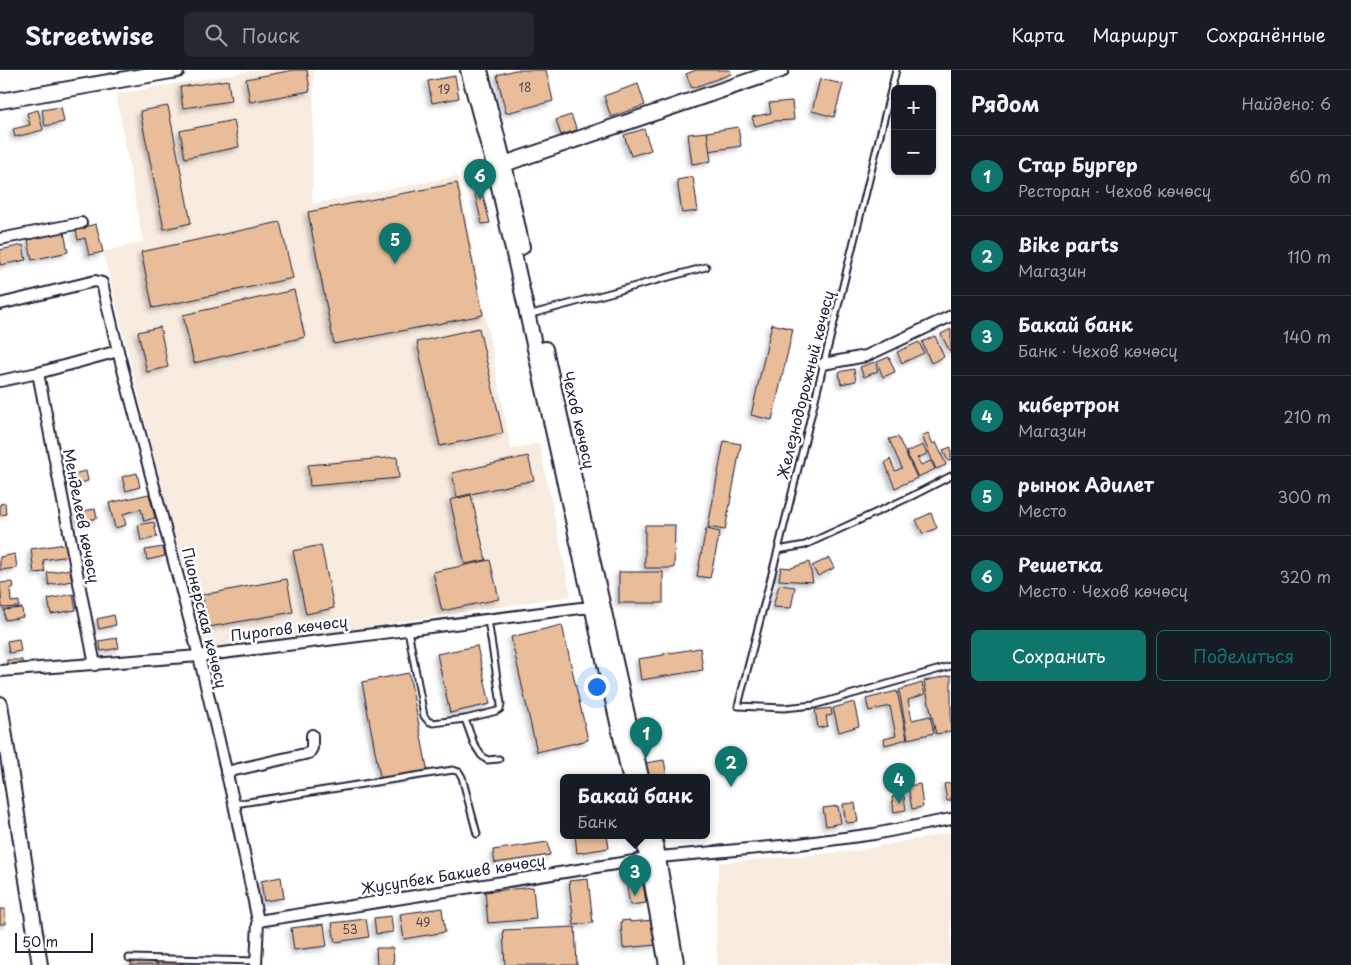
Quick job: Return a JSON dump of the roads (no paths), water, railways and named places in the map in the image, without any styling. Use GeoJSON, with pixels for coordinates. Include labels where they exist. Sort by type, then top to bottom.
{"type":"FeatureCollection","features":[{"type":"Feature","properties":{"kind":"street"},"geometry":{"type":"LineString","coordinates":[[0,101],[112,76],[177,70]]}},
{"type":"Feature","properties":{"kind":"street"},"geometry":{"type":"LineString","coordinates":[[468,70],[499,162],[781,70]]}},
{"type":"Feature","properties":{"kind":"street","name":"Чехов көчөсү"},"geometry":{"type":"LineString","coordinates":[[480,70],[629,774]]}},
{"type":"Feature","properties":{"kind":"street"},"geometry":{"type":"LineString","coordinates":[[0,239],[82,223]]}},
{"type":"Feature","properties":{"kind":"street","name":"Пионерская көчөсү"},"geometry":{"type":"LineString","coordinates":[[0,304],[95,281],[102,283],[118,351],[199,656],[234,804],[258,921],[256,963]]}},
{"type":"Feature","properties":{"kind":"street"},"geometry":{"type":"LineString","coordinates":[[824,364],[866,356],[951,316]]}},
{"type":"Feature","properties":{"kind":"street"},"geometry":{"type":"LineString","coordinates":[[0,381],[38,373],[118,351]]}},
{"type":"Feature","properties":{"kind":"street","name":"Менделеев көчөсү"},"geometry":{"type":"LineString","coordinates":[[38,373],[95,665]]}},
{"type":"Feature","properties":{"kind":"street","name":"Чехов көчөсү"},"geometry":{"type":"LineString","coordinates":[[595,607],[641,774]]}},
{"type":"Feature","properties":{"kind":"street","name":"Пирогов көчөсү"},"geometry":{"type":"LineString","coordinates":[[0,671],[199,656],[595,607]]}},
{"type":"Feature","properties":{"kind":"street"},"geometry":{"type":"LineString","coordinates":[[0,704],[5,767],[40,965]]}},
{"type":"Feature","properties":{"kind":"street"},"geometry":{"type":"LineString","coordinates":[[226,772],[309,753],[312,748],[312,736]]}},
{"type":"Feature","properties":{"kind":"street","name":"Жусупбек Бакиев көчөсү"},"geometry":{"type":"LineString","coordinates":[[258,921],[655,863],[874,834],[951,819]]}},
{"type":"Feature","properties":{"kind":"street"},"geometry":{"type":"LineString","coordinates":[[650,839],[676,965]]}},
{"type":"Feature","properties":{"kind":"street"},"geometry":{"type":"LineString","coordinates":[[655,863],[667,965]]}},
{"type":"Feature","properties":{"kind":"lane","name":"Железнодорожный көчөсү"},"geometry":{"type":"LineString","coordinates":[[896,70],[738,706],[784,708],[814,705],[951,666]]}},
{"type":"Feature","properties":{"kind":"lane"},"geometry":{"type":"LineString","coordinates":[[532,314],[706,267]]}},
{"type":"Feature","properties":{"kind":"lane"},"geometry":{"type":"LineString","coordinates":[[778,550],[805,545],[951,476]]}},
{"type":"Feature","properties":{"kind":"lane"},"geometry":{"type":"LineString","coordinates":[[408,630],[424,716],[433,723],[464,719],[500,709],[502,704],[488,620]]}},
{"type":"Feature","properties":{"kind":"lane"},"geometry":{"type":"LineString","coordinates":[[464,719],[481,755],[487,760],[499,759]]}},
{"type":"Feature","properties":{"kind":"lane"},"geometry":{"type":"LineString","coordinates":[[234,804],[453,770],[459,772],[462,777],[477,834]]}},
{"type":"Feature","properties":{"kind":"lane"},"geometry":{"type":"LineString","coordinates":[[129,958],[256,963]]}},
{"type":"Feature","properties":{"kind":"place","name":"Решетка"},"geometry":{"type":"Point","coordinates":[480,200]}},
{"type":"Feature","properties":{"kind":"place","name":"рынок Адилет"},"geometry":{"type":"Point","coordinates":[395,264]}},
{"type":"Feature","properties":{"kind":"place","name":"Стар Бургер"},"geometry":{"type":"Point","coordinates":[646,758]}},
{"type":"Feature","properties":{"kind":"place","name":"Bike parts"},"geometry":{"type":"Point","coordinates":[731,787]}},
{"type":"Feature","properties":{"kind":"place","name":"кибертрон"},"geometry":{"type":"Point","coordinates":[899,804]}},
{"type":"Feature","properties":{"kind":"place","name":"Бакай банк"},"geometry":{"type":"Point","coordinates":[635,896]}}]}
